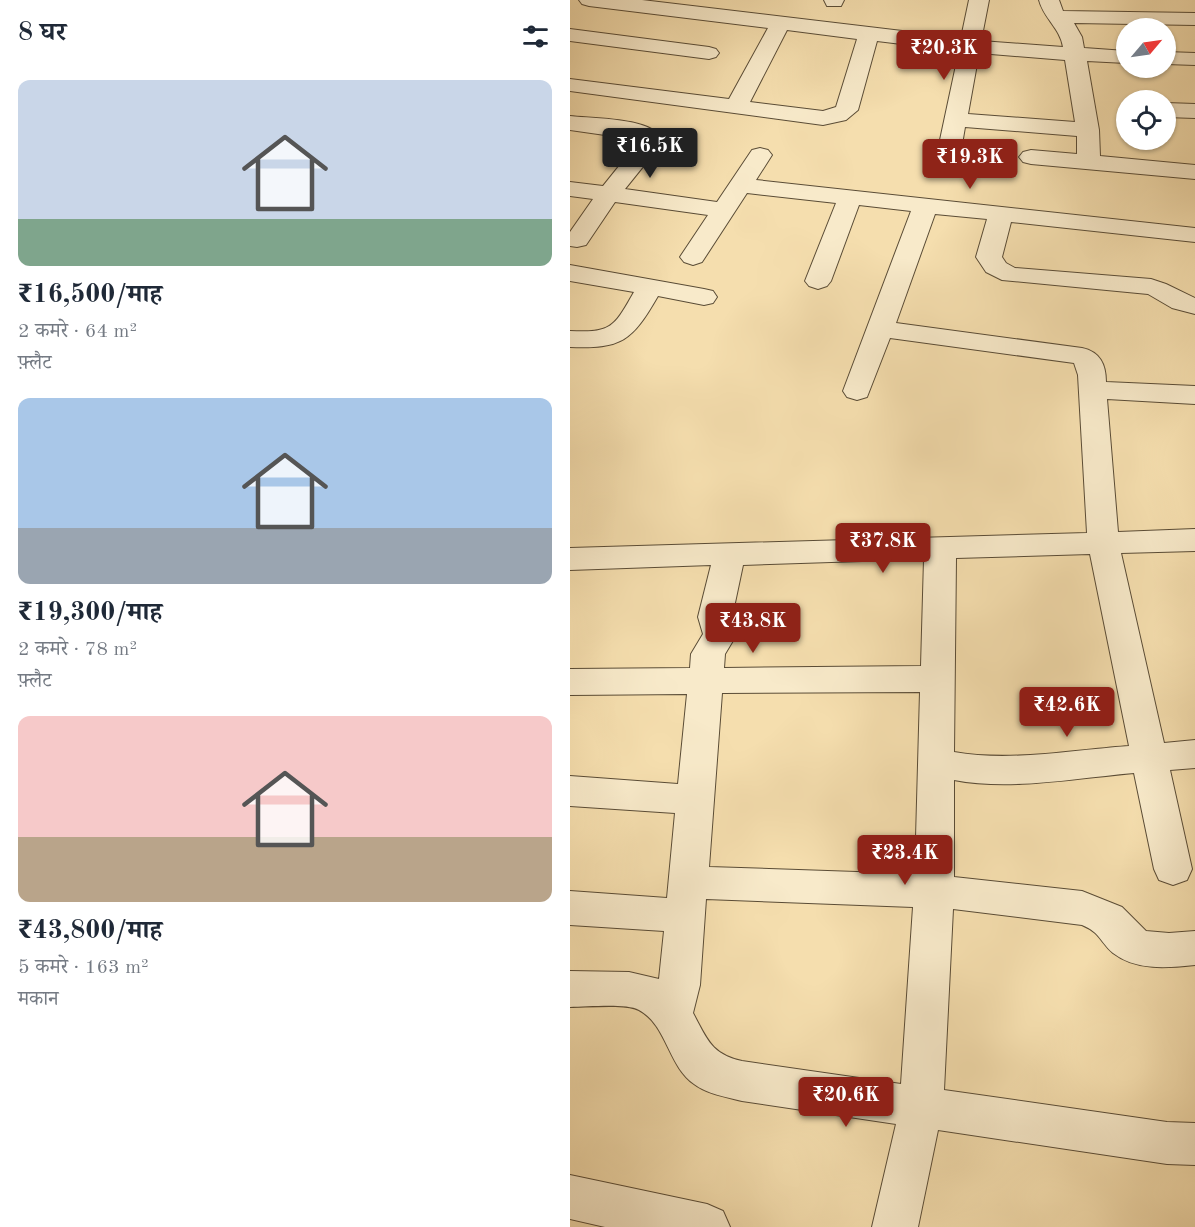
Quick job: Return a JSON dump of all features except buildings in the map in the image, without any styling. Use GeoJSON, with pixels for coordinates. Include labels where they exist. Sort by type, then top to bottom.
{"type":"FeatureCollection","features":[{"type":"Feature","properties":{"kind":"street"},"geometry":{"type":"LineString","coordinates":[[589,0],[733,8],[780,24],[868,36],[1116,57]]}},
{"type":"Feature","properties":{"kind":"street"},"geometry":{"type":"LineString","coordinates":[[946,168],[979,0]]}},
{"type":"Feature","properties":{"kind":"street"},"geometry":{"type":"LineString","coordinates":[[692,84],[733,8]]}},
{"type":"Feature","properties":{"kind":"street"},"geometry":{"type":"LineString","coordinates":[[1053,8],[1195,19]]}},
{"type":"Feature","properties":{"kind":"street"},"geometry":{"type":"LineString","coordinates":[[1053,8],[1069,30],[1075,55],[1088,130],[1089,162]]}},
{"type":"Feature","properties":{"kind":"street"},"geometry":{"type":"LineString","coordinates":[[736,106],[780,24]]}},
{"type":"Feature","properties":{"kind":"street"},"geometry":{"type":"LineString","coordinates":[[570,35],[709,53]]}},
{"type":"Feature","properties":{"kind":"street"},"geometry":{"type":"LineString","coordinates":[[570,85],[692,84],[736,106],[823,118],[841,115],[847,110],[868,36]]}},
{"type":"Feature","properties":{"kind":"street"},"geometry":{"type":"LineString","coordinates":[[1176,58],[1195,59]]}},
{"type":"Feature","properties":{"kind":"street"},"geometry":{"type":"LineString","coordinates":[[1176,110],[1195,111]]}},
{"type":"Feature","properties":{"kind":"street"},"geometry":{"type":"LineString","coordinates":[[956,120],[1088,130]]}},
{"type":"Feature","properties":{"kind":"street"},"geometry":{"type":"LineString","coordinates":[[570,123],[640,131],[652,139],[577,240]]}},
{"type":"Feature","properties":{"kind":"street"},"geometry":{"type":"LineString","coordinates":[[693,257],[760,155]]}},
{"type":"Feature","properties":{"kind":"street"},"geometry":{"type":"LineString","coordinates":[[1031,157],[1195,172]]}},
{"type":"Feature","properties":{"kind":"street"},"geometry":{"type":"LineString","coordinates":[[740,185],[1195,235]]}},
{"type":"Feature","properties":{"kind":"street"},"geometry":{"type":"LineString","coordinates":[[570,189],[724,210]]}},
{"type":"Feature","properties":{"kind":"street"},"geometry":{"type":"LineString","coordinates":[[818,281],[850,198]]}},
{"type":"Feature","properties":{"kind":"street"},"geometry":{"type":"LineString","coordinates":[[856,391],[926,207]]}},
{"type":"Feature","properties":{"kind":"street"},"geometry":{"type":"LineString","coordinates":[[1001,215],[989,256],[991,264],[999,270],[1011,275],[1151,287],[1181,304],[1195,306]]}},
{"type":"Feature","properties":{"kind":"street"},"geometry":{"type":"LineString","coordinates":[[570,273],[704,297]]}},
{"type":"Feature","properties":{"kind":"street"},"geometry":{"type":"LineString","coordinates":[[570,339],[591,341],[619,335],[650,287]]}},
{"type":"Feature","properties":{"kind":"street"},"geometry":{"type":"LineString","coordinates":[[880,329],[1082,356],[1089,360],[1092,366],[1103,542],[1173,869]]}},
{"type":"Feature","properties":{"kind":"street"},"geometry":{"type":"LineString","coordinates":[[1092,390],[1195,395]]}},
{"type":"Feature","properties":{"kind":"street"},"geometry":{"type":"LineString","coordinates":[[570,560],[1195,540]]}},
{"type":"Feature","properties":{"kind":"street"},"geometry":{"type":"LineString","coordinates":[[895,1227],[921,1108],[934,891],[940,548]]}},
{"type":"Feature","properties":{"kind":"street"},"geometry":{"type":"LineString","coordinates":[[672,1014],[679,985],[704,681],[708,654],[720,634],[715,617],[730,554]]}},
{"type":"Feature","properties":{"kind":"street"},"geometry":{"type":"LineString","coordinates":[[570,682],[937,679]]}},
{"type":"Feature","properties":{"kind":"street"},"geometry":{"type":"LineString","coordinates":[[936,763],[974,770],[1016,769],[1195,754]]}},
{"type":"Feature","properties":{"kind":"street"},"geometry":{"type":"LineString","coordinates":[[570,791],[694,800]]}},
{"type":"Feature","properties":{"kind":"street"},"geometry":{"type":"LineString","coordinates":[[570,908],[686,899],[934,891],[1082,908],[1102,915],[1115,925],[1125,939],[1142,948],[1166,950],[1195,948]]}},
{"type":"Feature","properties":{"kind":"street"},"geometry":{"type":"LineString","coordinates":[[570,989],[643,992],[661,1001],[672,1014],[691,1052],[708,1071],[742,1081],[1181,1143]]}},
{"type":"Feature","properties":{"kind":"street"},"geometry":{"type":"LineString","coordinates":[[570,1197],[707,1227]]}}]}
